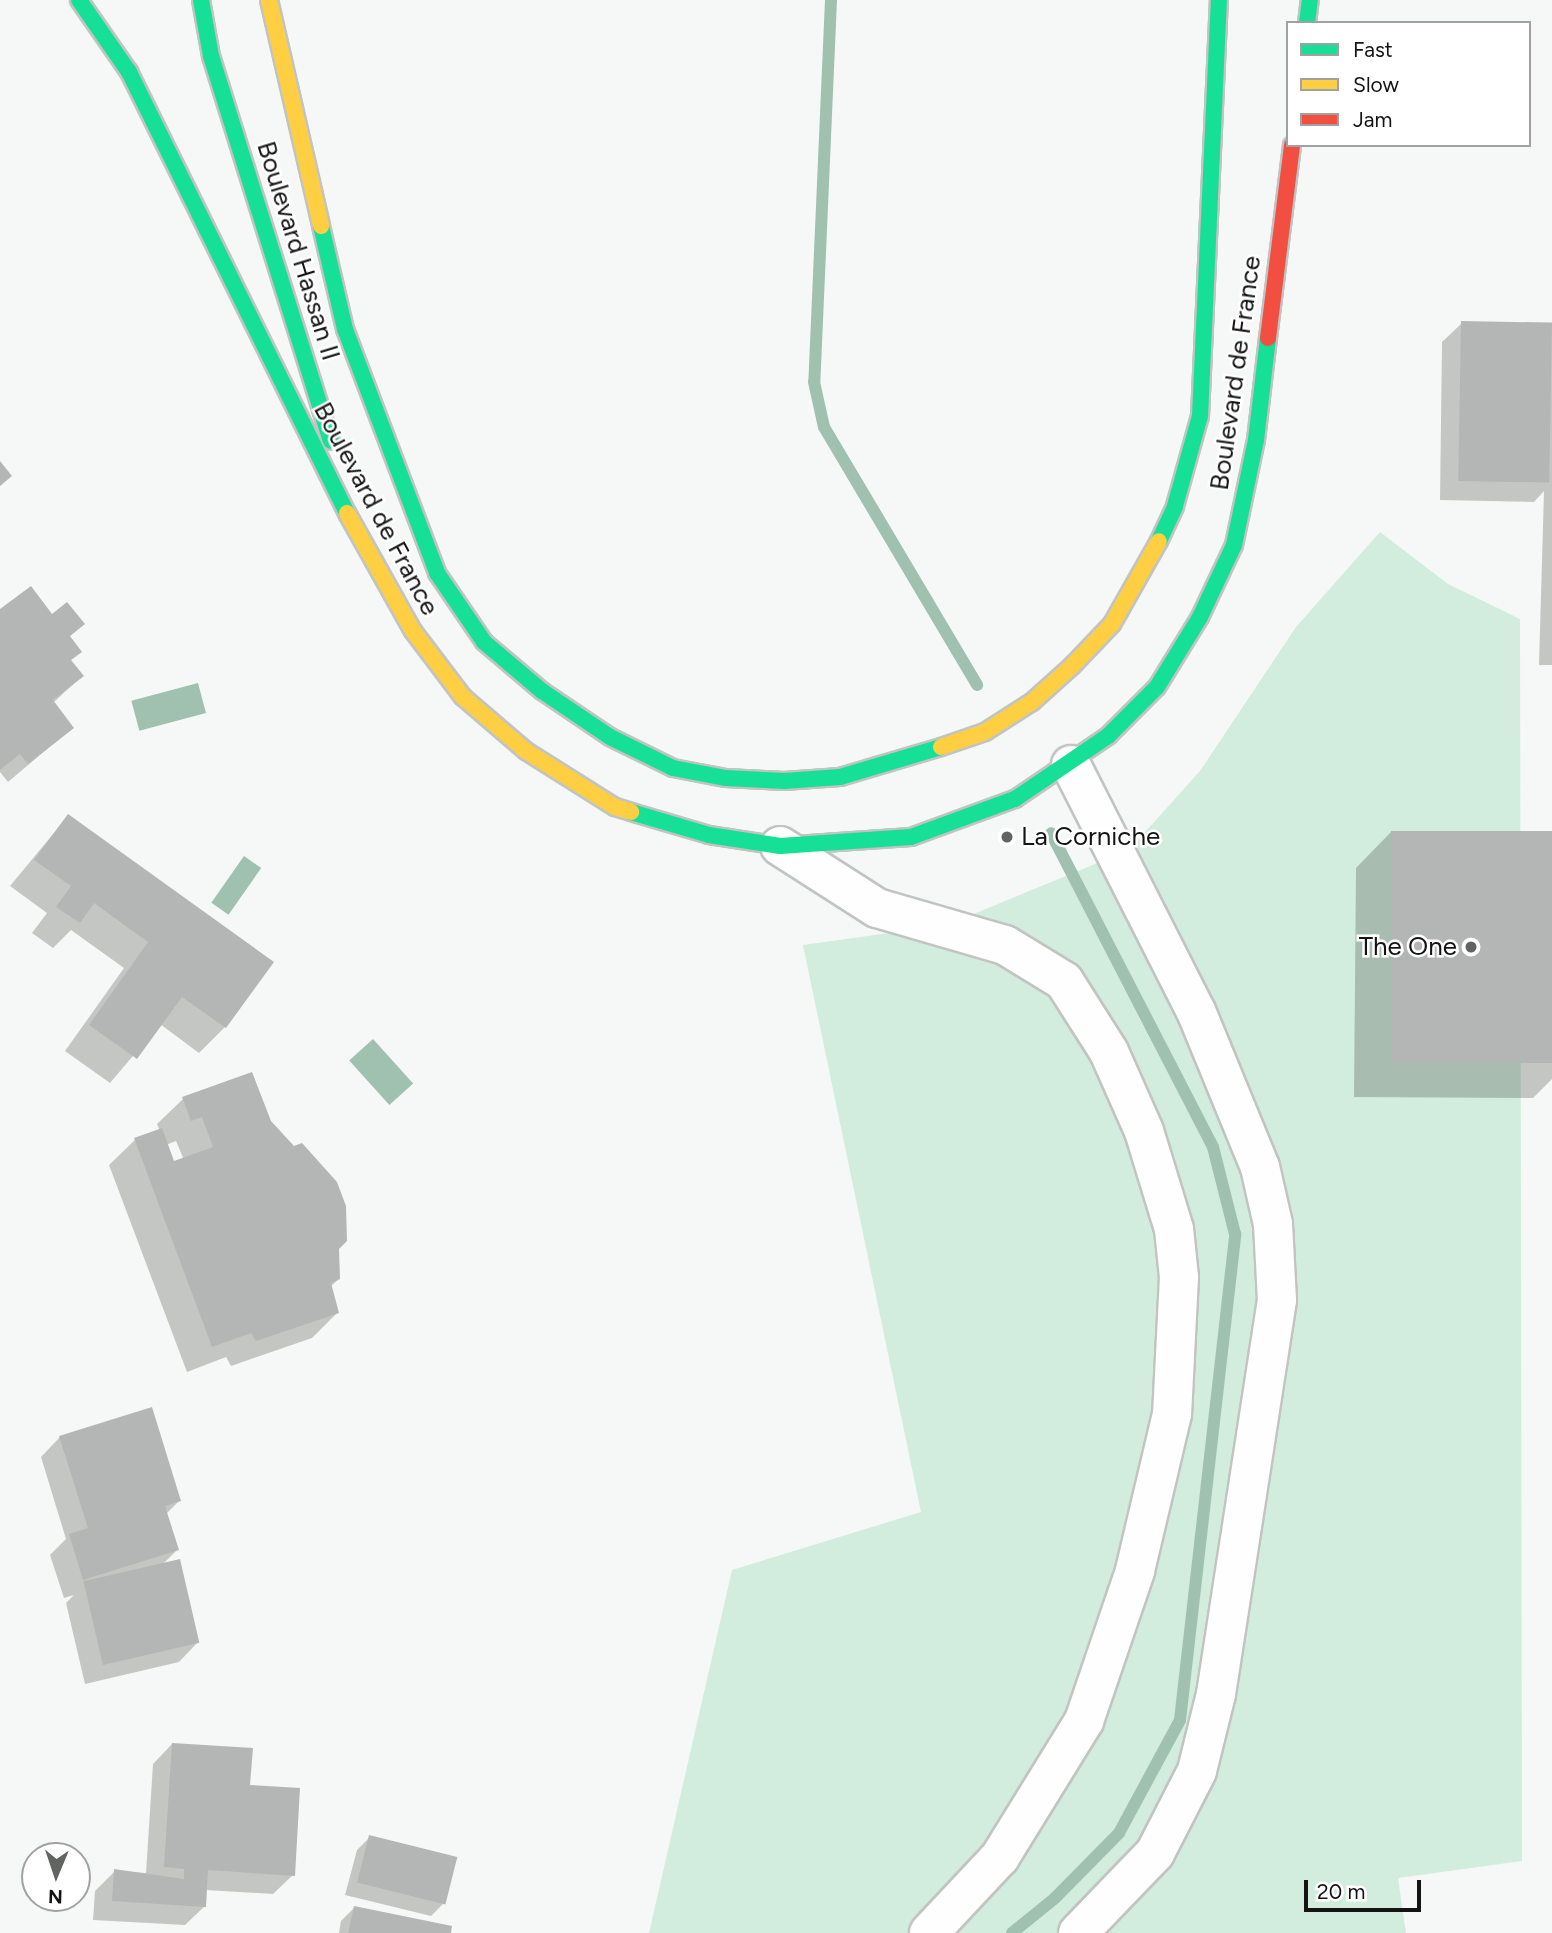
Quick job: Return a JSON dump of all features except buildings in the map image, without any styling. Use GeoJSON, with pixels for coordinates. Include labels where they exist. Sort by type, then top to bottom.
{"type":"FeatureCollection","features":[{"type":"Feature","properties":{"kind":"main road","name":"Boulevard de France"},"geometry":{"type":"LineString","coordinates":[[79,0],[129,72],[367,555],[413,631],[463,697],[526,751],[626,811],[709,835],[780,846],[911,837],[1015,799],[1072,765],[1108,737],[1157,687],[1200,617],[1234,545],[1256,440],[1292,147]]}},
{"type":"Feature","properties":{"kind":"main road","name":"Boulevard Hassan II"},"geometry":{"type":"LineString","coordinates":[[201,0],[211,56],[367,555]]}},
{"type":"Feature","properties":{"kind":"main road","name":"Boulevard de France"},"geometry":{"type":"LineString","coordinates":[[269,0],[345,329],[397,476],[437,573],[484,642],[542,691],[610,737],[673,768],[726,778],[784,781],[840,777],[886,766],[985,732],[1032,702],[1072,666],[1112,624],[1149,567],[1175,506],[1200,416],[1219,0]]}},
{"type":"Feature","properties":{"kind":"main road"},"geometry":{"type":"LineString","coordinates":[[1307,21],[1310,0]]}},
{"type":"Feature","properties":{"kind":"street"},"geometry":{"type":"LineString","coordinates":[[1072,765],[1196,1011],[1261,1167],[1273,1224],[1277,1300],[1216,1694],[1198,1771],[1155,1853],[1078,1933]]}},
{"type":"Feature","properties":{"kind":"street"},"geometry":{"type":"LineString","coordinates":[[780,846],[877,908],[1005,945],[1064,981],[1109,1052],[1144,1131],[1174,1229],[1179,1277],[1172,1414],[1135,1571],[1084,1721],[1000,1857],[929,1933]]}},
{"type":"Feature","properties":{"kind":"shaded area"},"geometry":{"type":"Polygon","coordinates":[[[1380,532],[1448,584],[1520,619],[1522,1861],[1398,1878],[1406,1933],[649,1933],[732,1570],[921,1512],[803,945],[947,925],[1129,850],[1200,771],[1296,627],[1380,532]]]}},
{"type":"Feature","properties":{"kind":"shaded area"},"geometry":{"type":"Polygon","coordinates":[[[198,683],[206,713],[139,731],[131,701],[198,683]]]}},
{"type":"Feature","properties":{"kind":"shaded area"},"geometry":{"type":"Polygon","coordinates":[[[244,856],[261,868],[229,915],[211,903],[244,856]]]}},
{"type":"Feature","properties":{"kind":"shaded area"},"geometry":{"type":"Polygon","coordinates":[[[373,1039],[413,1084],[389,1105],[349,1060],[373,1039]]]}},
{"type":"Feature","properties":{"kind":"waterway"},"geometry":{"type":"LineString","coordinates":[[831,0],[814,382],[824,427],[977,685]]}},
{"type":"Feature","properties":{"kind":"waterway"},"geometry":{"type":"LineString","coordinates":[[1012,1933],[1055,1898],[1119,1833],[1180,1720],[1235,1234],[1213,1147],[1051,833]]}},
{"type":"Feature","properties":{"kind":"traffic: fast"},"geometry":{"type":"LineString","coordinates":[[79,0],[129,72],[347,513]]}},
{"type":"Feature","properties":{"kind":"traffic: fast"},"geometry":{"type":"LineString","coordinates":[[201,0],[211,56],[331,441]]}},
{"type":"Feature","properties":{"kind":"traffic: fast"},"geometry":{"type":"LineString","coordinates":[[1159,541],[1175,506],[1200,416],[1219,0]]}},
{"type":"Feature","properties":{"kind":"traffic: fast"},"geometry":{"type":"LineString","coordinates":[[1307,21],[1310,0]]}},
{"type":"Feature","properties":{"kind":"traffic: fast"},"geometry":{"type":"LineString","coordinates":[[321,226],[345,329],[437,573],[484,642],[542,691],[610,737],[673,768],[726,778],[784,781],[840,777],[941,747]]}},
{"type":"Feature","properties":{"kind":"traffic: fast"},"geometry":{"type":"LineString","coordinates":[[631,812],[709,835],[780,846],[911,837],[1015,799],[1108,736],[1157,687],[1200,617],[1234,545],[1256,440],[1268,338]]}},
{"type":"Feature","properties":{"kind":"traffic: slow"},"geometry":{"type":"LineString","coordinates":[[269,0],[321,226]]}},
{"type":"Feature","properties":{"kind":"traffic: slow"},"geometry":{"type":"LineString","coordinates":[[347,513],[413,631],[463,697],[526,751],[615,807],[631,812]]}},
{"type":"Feature","properties":{"kind":"traffic: slow"},"geometry":{"type":"LineString","coordinates":[[941,747],[985,732],[1032,702],[1072,666],[1112,624],[1159,541]]}},
{"type":"Feature","properties":{"kind":"traffic: jam"},"geometry":{"type":"LineString","coordinates":[[1268,338],[1292,147]]}},
{"type":"Feature","properties":{"kind":"place","name":"La Corniche"},"geometry":{"type":"Point","coordinates":[1007,837]}},
{"type":"Feature","properties":{"kind":"place","name":"The One"},"geometry":{"type":"Point","coordinates":[1471,947]}}]}
